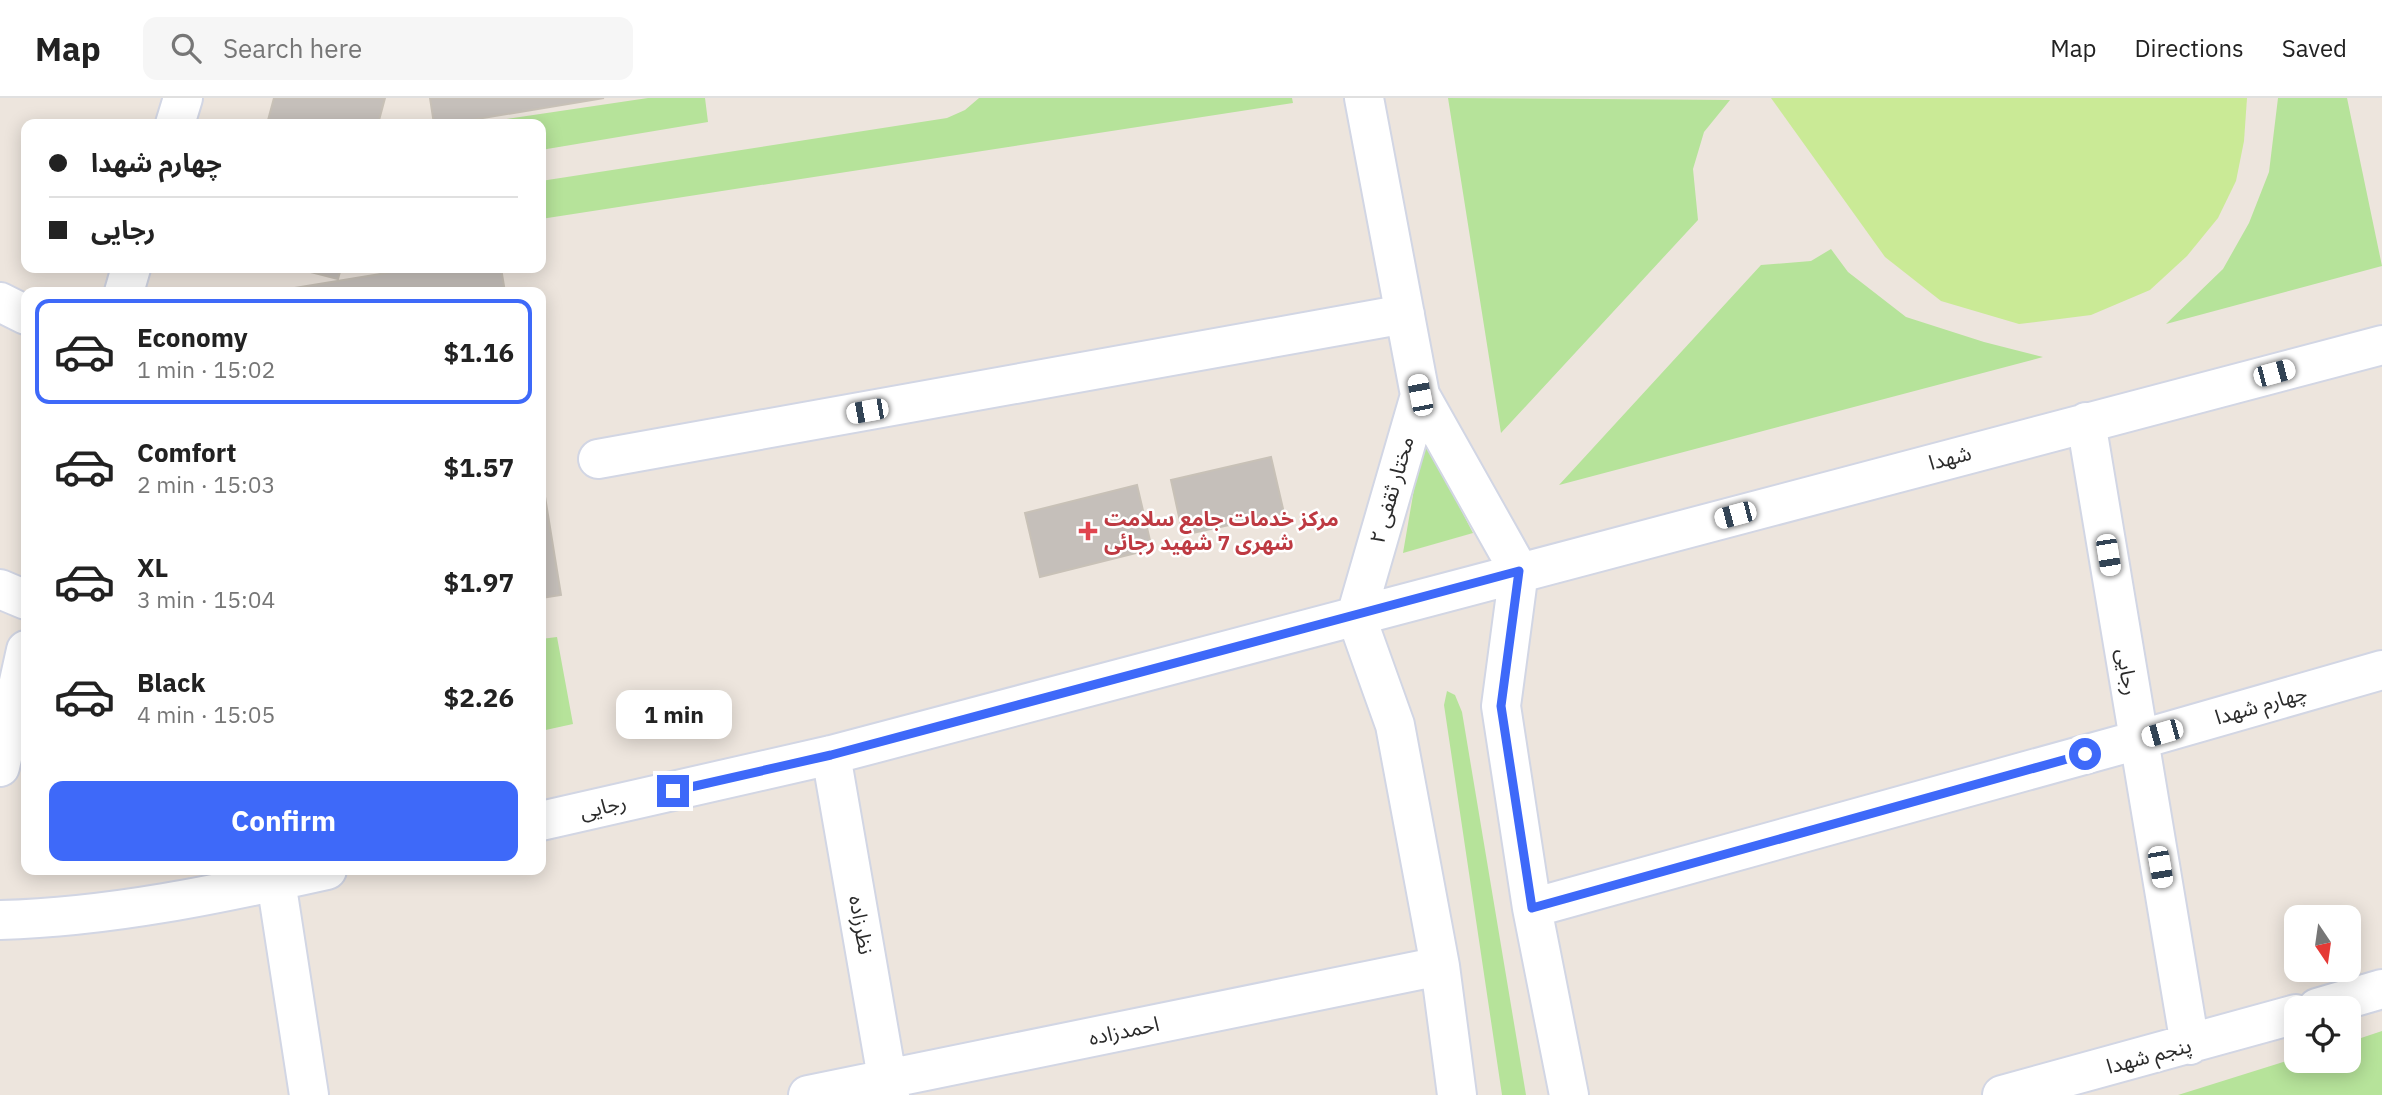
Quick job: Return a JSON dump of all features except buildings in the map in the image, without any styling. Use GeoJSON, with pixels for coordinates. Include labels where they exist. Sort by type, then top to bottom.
{"type":"FeatureCollection","features":[{"type":"Feature","properties":{"kind":"street"},"geometry":{"type":"LineString","coordinates":[[177,119],[183,98]]}},
{"type":"Feature","properties":{"kind":"street"},"geometry":{"type":"LineString","coordinates":[[1364,98],[1420,395]]}},
{"type":"Feature","properties":{"kind":"street"},"geometry":{"type":"LineString","coordinates":[[0,302],[21,312]]}},
{"type":"Feature","properties":{"kind":"street"},"geometry":{"type":"LineString","coordinates":[[598,459],[1405,314]]}},
{"type":"Feature","properties":{"kind":"street","name":"شهدا"},"geometry":{"type":"LineString","coordinates":[[1519,571],[2382,345]]}},
{"type":"Feature","properties":{"kind":"street","name":"مختار ثقفی ۲"},"geometry":{"type":"LineString","coordinates":[[1420,395],[1519,571]]}},
{"type":"Feature","properties":{"kind":"street","name":"مختار ثقفی ۲"},"geometry":{"type":"LineString","coordinates":[[1356,616],[1420,395]]}},
{"type":"Feature","properties":{"kind":"street","name":"رجایی"},"geometry":{"type":"LineString","coordinates":[[2086,422],[2190,1045]]}},
{"type":"Feature","properties":{"kind":"street"},"geometry":{"type":"LineString","coordinates":[[1519,571],[1501,706],[1532,908],[1569,1095]]}},
{"type":"Feature","properties":{"kind":"street","name":"رجایی"},"geometry":{"type":"LineString","coordinates":[[546,820],[831,755],[1519,571]]}},
{"type":"Feature","properties":{"kind":"street"},"geometry":{"type":"LineString","coordinates":[[0,589],[21,598]]}},
{"type":"Feature","properties":{"kind":"street"},"geometry":{"type":"LineString","coordinates":[[1356,616],[1395,725],[1440,966],[1457,1095]]}},
{"type":"Feature","properties":{"kind":"street","name":"چهارم شهدا"},"geometry":{"type":"LineString","coordinates":[[1532,908],[2382,670]]}},
{"type":"Feature","properties":{"kind":"street"},"geometry":{"type":"LineString","coordinates":[[0,767],[21,672]]}},
{"type":"Feature","properties":{"kind":"street","name":"نظرزاده"},"geometry":{"type":"LineString","coordinates":[[831,755],[889,1087]]}},
{"type":"Feature","properties":{"kind":"street"},"geometry":{"type":"LineString","coordinates":[[0,920],[50,919],[112,912],[304,875]]}},
{"type":"Feature","properties":{"kind":"street"},"geometry":{"type":"LineString","coordinates":[[276,881],[309,1095]]}},
{"type":"Feature","properties":{"kind":"street","name":"احمدزاده"},"geometry":{"type":"LineString","coordinates":[[808,1095],[889,1087],[1440,966]]}},
{"type":"Feature","properties":{"kind":"street"},"geometry":{"type":"LineString","coordinates":[[2358,996],[2382,989]]}},
{"type":"Feature","properties":{"kind":"street","name":"پنجم شهدا"},"geometry":{"type":"LineString","coordinates":[[2002,1095],[2284,1018]]}},
{"type":"Feature","properties":{"kind":"green space"},"geometry":{"type":"Polygon","coordinates":[[[648,98],[705,98],[708,122],[546,149],[546,119],[506,119],[648,98]]]}},
{"type":"Feature","properties":{"kind":"green space"},"geometry":{"type":"Polygon","coordinates":[[[979,98],[1292,98],[1293,103],[546,218],[546,180],[947,118],[965,110],[979,98]]]}},
{"type":"Feature","properties":{"kind":"green space"},"geometry":{"type":"Polygon","coordinates":[[[1448,98],[1730,100],[1704,132],[1693,169],[1698,220],[1501,433],[1448,98]]]}},
{"type":"Feature","properties":{"kind":"green space"},"geometry":{"type":"Polygon","coordinates":[[[1771,98],[2247,98],[2244,141],[2236,181],[2218,218],[2187,256],[2150,290],[2091,315],[2019,324],[1941,301],[1885,257],[1771,98]]]}},
{"type":"Feature","properties":{"kind":"green space"},"geometry":{"type":"Polygon","coordinates":[[[2278,98],[2347,98],[2382,266],[2166,324],[2223,269],[2249,223],[2269,172],[2278,98]]]}},
{"type":"Feature","properties":{"kind":"green space"},"geometry":{"type":"Polygon","coordinates":[[[1831,249],[1848,272],[1906,317],[1984,342],[2043,357],[1559,485],[1761,265],[1811,261],[1831,249]]]}},
{"type":"Feature","properties":{"kind":"green space"},"geometry":{"type":"Polygon","coordinates":[[[1423,437],[1473,533],[1403,553],[1423,437]]]}},
{"type":"Feature","properties":{"kind":"green space"},"geometry":{"type":"Polygon","coordinates":[[[557,637],[573,724],[546,730],[546,638],[557,637]]]}},
{"type":"Feature","properties":{"kind":"green space"},"geometry":{"type":"Polygon","coordinates":[[[1447,691],[1455,695],[1462,712],[1526,1095],[1502,1095],[1444,705],[1447,691]]]}},
{"type":"Feature","properties":{"kind":"green space"},"geometry":{"type":"Polygon","coordinates":[[[2382,1031],[2382,1095],[2178,1095],[2284,1062],[2284,1073],[2361,1073],[2361,1038],[2382,1031]]]}},
{"type":"Feature","properties":{"kind":"place","name":"مرکز خدمات جامع سلامت شهری 7 شهید رجائی"},"geometry":{"type":"Point","coordinates":[1088,531]}},
{"type":"Feature","properties":{"kind":"route"},"geometry":{"type":"LineString","coordinates":[[673,791],[831,755],[1519,571],[1501,706],[1532,908],[2085,754]]}}]}
